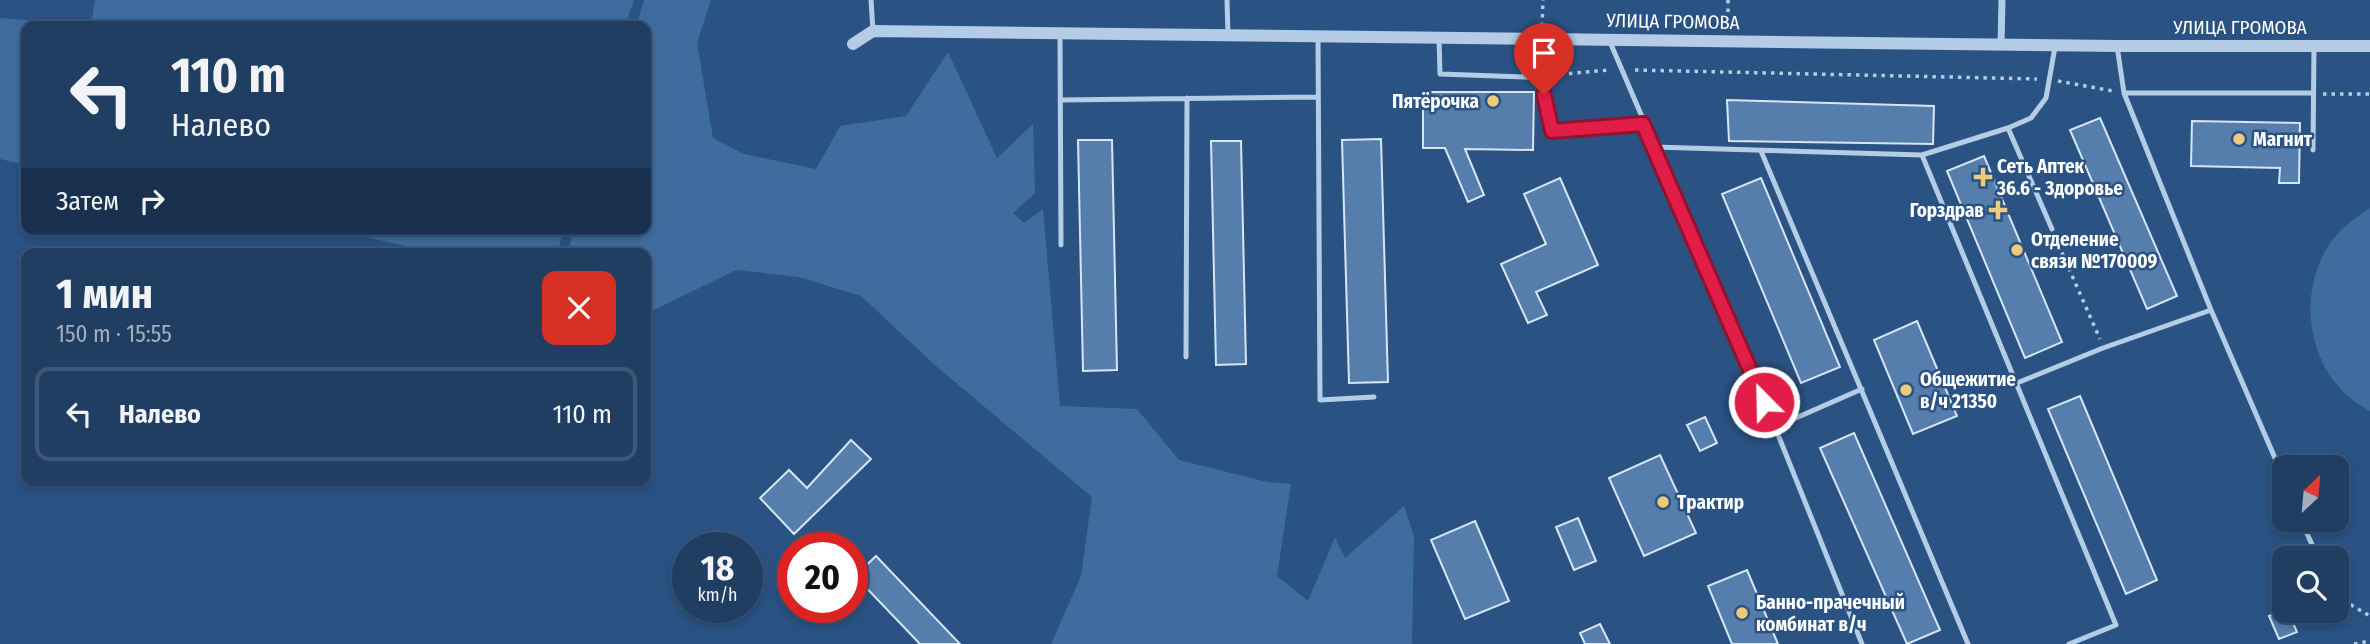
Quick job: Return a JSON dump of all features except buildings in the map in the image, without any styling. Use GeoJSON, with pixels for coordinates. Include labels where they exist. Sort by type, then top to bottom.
{"type":"FeatureCollection","features":[{"type":"Feature","properties":{"kind":"street"},"geometry":{"type":"LineString","coordinates":[[2001,0],[2001,44]]}},
{"type":"Feature","properties":{"kind":"street","name":"УЛИЦА ГРОМОВА"},"geometry":{"type":"LineString","coordinates":[[873,31],[2116,46],[2370,46]]}},
{"type":"Feature","properties":{"kind":"street"},"geometry":{"type":"LineString","coordinates":[[853,44],[873,31]]}},
{"type":"Feature","properties":{"kind":"lane"},"geometry":{"type":"LineString","coordinates":[[871,0],[873,31]]}},
{"type":"Feature","properties":{"kind":"lane"},"geometry":{"type":"LineString","coordinates":[[1227,0],[1228,35]]}},
{"type":"Feature","properties":{"kind":"lane"},"geometry":{"type":"LineString","coordinates":[[1059,33],[1061,245]]}},
{"type":"Feature","properties":{"kind":"lane"},"geometry":{"type":"LineString","coordinates":[[1318,36],[1320,400],[1374,397]]}},
{"type":"Feature","properties":{"kind":"lane"},"geometry":{"type":"LineString","coordinates":[[1439,37],[1440,74],[1539,76],[1552,131],[1643,124]]}},
{"type":"Feature","properties":{"kind":"lane"},"geometry":{"type":"LineString","coordinates":[[1524,77],[1526,38]]}},
{"type":"Feature","properties":{"kind":"lane"},"geometry":{"type":"LineString","coordinates":[[1608,39],[1775,427],[1862,644]]}},
{"type":"Feature","properties":{"kind":"lane"},"geometry":{"type":"LineString","coordinates":[[1654,147],[1922,155],[2031,118],[2046,98],[2056,44]]}},
{"type":"Feature","properties":{"kind":"lane"},"geometry":{"type":"LineString","coordinates":[[2116,46],[2124,93],[2211,310],[2274,455]]}},
{"type":"Feature","properties":{"kind":"lane"},"geometry":{"type":"LineString","coordinates":[[2313,150],[2314,46]]}},
{"type":"Feature","properties":{"kind":"lane"},"geometry":{"type":"LineString","coordinates":[[2124,93],[2314,93]]}},
{"type":"Feature","properties":{"kind":"lane"},"geometry":{"type":"LineString","coordinates":[[1060,100],[1318,97]]}},
{"type":"Feature","properties":{"kind":"lane"},"geometry":{"type":"LineString","coordinates":[[1186,357],[1187,99]]}},
{"type":"Feature","properties":{"kind":"lane"},"geometry":{"type":"LineString","coordinates":[[2008,128],[2052,229]]}},
{"type":"Feature","properties":{"kind":"lane"},"geometry":{"type":"LineString","coordinates":[[1761,151],[1968,644]]}},
{"type":"Feature","properties":{"kind":"lane"},"geometry":{"type":"LineString","coordinates":[[1922,155],[2116,625],[2069,644]]}},
{"type":"Feature","properties":{"kind":"lane"},"geometry":{"type":"LineString","coordinates":[[2017,383],[2103,348],[2211,310]]}},
{"type":"Feature","properties":{"kind":"lane"},"geometry":{"type":"LineString","coordinates":[[1775,427],[1862,389]]}},
{"type":"Feature","properties":{"kind":"path"},"geometry":{"type":"LineString","coordinates":[[1542,39],[1543,0]]}},
{"type":"Feature","properties":{"kind":"path"},"geometry":{"type":"LineString","coordinates":[[1728,0],[1728,41]]}},
{"type":"Feature","properties":{"kind":"path"},"geometry":{"type":"LineString","coordinates":[[1539,76],[1621,69],[2050,80],[2124,93]]}},
{"type":"Feature","properties":{"kind":"path"},"geometry":{"type":"LineString","coordinates":[[2314,93],[2370,94]]}},
{"type":"Feature","properties":{"kind":"path"},"geometry":{"type":"LineString","coordinates":[[2052,229],[2103,348]]}},
{"type":"Feature","properties":{"kind":"path"},"geometry":{"type":"LineString","coordinates":[[2349,603],[2370,615]]}},
{"type":"Feature","properties":{"kind":"path"},"geometry":{"type":"LineString","coordinates":[[2354,644],[2370,640]]}},
{"type":"Feature","properties":{"kind":"shaded area"},"geometry":{"type":"Polygon","coordinates":[[[95,0],[634,0],[627,21],[92,21],[95,0]]]}},
{"type":"Feature","properties":{"kind":"shaded area"},"geometry":{"type":"Polygon","coordinates":[[[644,0],[711,0],[697,43],[713,138],[744,154],[816,169],[840,126],[906,116],[948,52],[997,158],[1033,124],[1035,193],[1013,213],[1024,223],[1043,209],[1060,406],[1137,409],[1179,460],[1267,482],[1291,484],[1277,576],[1308,601],[1335,537],[1345,558],[1404,506],[1414,536],[1412,644],[1051,644],[1081,576],[1092,497],[937,367],[861,296],[799,277],[736,270],[651,312],[651,248],[569,248],[572,235],[651,235],[651,21],[638,21],[644,0]]]}},
{"type":"Feature","properties":{"kind":"shaded area"},"geometry":{"type":"Polygon","coordinates":[[[0,18],[39,21],[21,21],[21,164],[0,159],[0,18]]]}},
{"type":"Feature","properties":{"kind":"shaded area"},"geometry":{"type":"Polygon","coordinates":[[[2370,208],[2370,411],[2349,397],[2332,379],[2320,357],[2313,334],[2311,309],[2313,284],[2333,239],[2370,208]]]}},
{"type":"Feature","properties":{"kind":"shaded area"},"geometry":{"type":"Polygon","coordinates":[[[356,235],[562,235],[559,248],[415,248],[356,235]]]}},
{"type":"Feature","properties":{"kind":"place","name":"Пятёрочка"},"geometry":{"type":"Point","coordinates":[1493,101]}},
{"type":"Feature","properties":{"kind":"place","name":"Магнит"},"geometry":{"type":"Point","coordinates":[2239,139]}},
{"type":"Feature","properties":{"kind":"place","name":"Сеть Аптек 36.6 - Здоровье"},"geometry":{"type":"Point","coordinates":[1983,177]}},
{"type":"Feature","properties":{"kind":"place","name":"Горздрав"},"geometry":{"type":"Point","coordinates":[1998,210]}},
{"type":"Feature","properties":{"kind":"place","name":"Отделение связи №170009"},"geometry":{"type":"Point","coordinates":[2017,250]}},
{"type":"Feature","properties":{"kind":"place","name":"Общежитие в/ч 21350"},"geometry":{"type":"Point","coordinates":[1906,390]}},
{"type":"Feature","properties":{"kind":"place","name":"Трактир"},"geometry":{"type":"Point","coordinates":[1663,502]}},
{"type":"Feature","properties":{"kind":"place","name":"Банно-прачечный комбинат в/ч"},"geometry":{"type":"Point","coordinates":[1742,613]}},
{"type":"Feature","properties":{"kind":"route"},"geometry":{"type":"LineString","coordinates":[[1544,95],[1552,131],[1643,124],[1764,402]]}}]}
